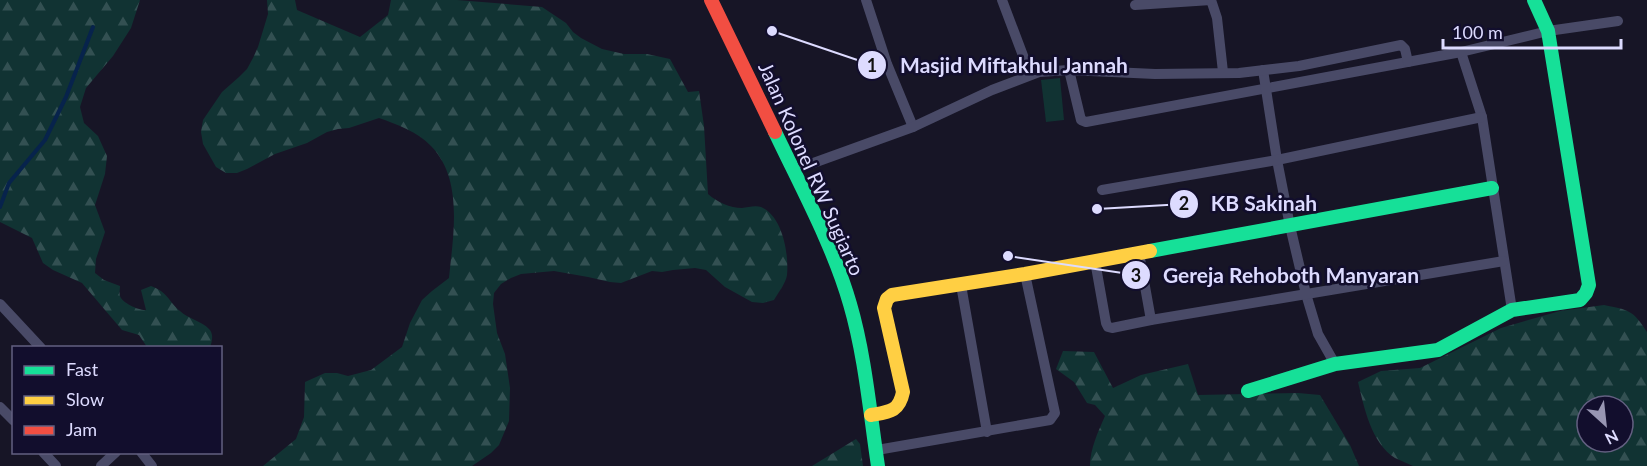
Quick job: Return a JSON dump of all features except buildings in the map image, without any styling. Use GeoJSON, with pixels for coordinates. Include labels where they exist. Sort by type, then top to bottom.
{"type":"FeatureCollection","features":[{"type":"Feature","properties":{"kind":"street","name":"Jalan Kolonel RW Sugiarto"},"geometry":{"type":"LineString","coordinates":[[711,0],[823,232],[850,303],[859,340],[878,466]]}},
{"type":"Feature","properties":{"kind":"street"},"geometry":{"type":"LineString","coordinates":[[866,0],[887,64],[913,127]]}},
{"type":"Feature","properties":{"kind":"street"},"geometry":{"type":"LineString","coordinates":[[1002,0],[1029,74]]}},
{"type":"Feature","properties":{"kind":"street"},"geometry":{"type":"LineString","coordinates":[[1135,5],[1211,0],[1217,18],[1223,72]]}},
{"type":"Feature","properties":{"kind":"street"},"geometry":{"type":"LineString","coordinates":[[1248,391],[1335,364],[1438,350],[1512,310],[1580,300],[1587,293],[1589,285],[1548,31],[1534,0]]}},
{"type":"Feature","properties":{"kind":"street"},"geometry":{"type":"LineString","coordinates":[[1069,70],[1083,122],[1461,52],[1548,31],[1618,21]]}},
{"type":"Feature","properties":{"kind":"street"},"geometry":{"type":"LineString","coordinates":[[794,170],[913,127],[1029,74],[1050,70],[1155,74],[1239,73],[1299,66],[1401,45],[1405,49],[1408,62]]}},
{"type":"Feature","properties":{"kind":"street"},"geometry":{"type":"LineString","coordinates":[[1461,52],[1482,117],[1512,310]]}},
{"type":"Feature","properties":{"kind":"street"},"geometry":{"type":"LineString","coordinates":[[1263,70],[1277,160],[1306,294],[1318,334],[1335,364]]}},
{"type":"Feature","properties":{"kind":"street"},"geometry":{"type":"LineString","coordinates":[[1102,190],[1277,160],[1482,117]]}},
{"type":"Feature","properties":{"kind":"street"},"geometry":{"type":"LineString","coordinates":[[872,416],[892,411],[902,402],[903,392],[884,308],[887,298],[892,295],[1025,274],[1492,188]]}},
{"type":"Feature","properties":{"kind":"street"},"geometry":{"type":"LineString","coordinates":[[1139,253],[1151,320]]}},
{"type":"Feature","properties":{"kind":"street"},"geometry":{"type":"LineString","coordinates":[[1095,261],[1106,323],[1112,328],[1504,261]]}},
{"type":"Feature","properties":{"kind":"street"},"geometry":{"type":"LineString","coordinates":[[876,450],[1050,420],[1055,413],[1025,274]]}},
{"type":"Feature","properties":{"kind":"street"},"geometry":{"type":"LineString","coordinates":[[961,285],[987,432]]}},
{"type":"Feature","properties":{"kind":"street"},"geometry":{"type":"LineString","coordinates":[[0,304],[39,346]]}},
{"type":"Feature","properties":{"kind":"street"},"geometry":{"type":"LineString","coordinates":[[0,407],[12,419]]}},
{"type":"Feature","properties":{"kind":"street"},"geometry":{"type":"LineString","coordinates":[[44,454],[56,466]]}},
{"type":"Feature","properties":{"kind":"street"},"geometry":{"type":"LineString","coordinates":[[101,466],[115,454]]}},
{"type":"Feature","properties":{"kind":"street"},"geometry":{"type":"LineString","coordinates":[[142,454],[152,466]]}},
{"type":"Feature","properties":{"kind":"green space"},"geometry":{"type":"Polygon","coordinates":[[[0,0],[140,0],[131,28],[113,56],[86,88],[80,107],[84,123],[98,136],[107,156],[105,174],[95,205],[105,232],[96,259],[95,273],[104,280],[120,286],[121,299],[140,309],[146,310],[141,290],[151,286],[161,291],[183,314],[203,324],[211,331],[210,346],[146,346],[139,335],[122,330],[82,283],[43,263],[32,238],[0,222],[0,0]]]}},
{"type":"Feature","properties":{"kind":"green space"},"geometry":{"type":"Polygon","coordinates":[[[267,0],[295,0],[297,10],[360,37],[388,15],[391,0],[457,0],[542,7],[566,23],[581,38],[602,49],[670,59],[688,92],[699,91],[704,126],[708,194],[733,207],[761,207],[775,219],[783,237],[787,257],[787,275],[784,285],[774,300],[763,303],[752,302],[725,287],[706,270],[695,268],[652,271],[621,283],[554,271],[521,274],[501,284],[494,293],[493,304],[497,333],[505,354],[510,388],[509,421],[499,445],[491,453],[472,466],[263,466],[296,439],[304,417],[305,382],[325,373],[348,376],[371,370],[402,347],[410,323],[422,300],[449,278],[454,227],[452,192],[441,160],[431,146],[420,137],[379,118],[349,128],[327,132],[237,173],[226,173],[216,167],[203,144],[201,132],[203,120],[222,92],[247,69],[253,58],[268,14],[267,0]]]}},
{"type":"Feature","properties":{"kind":"green space"},"geometry":{"type":"Polygon","coordinates":[[[1060,78],[1064,120],[1046,122],[1041,80],[1060,78]]]}},
{"type":"Feature","properties":{"kind":"green space"},"geometry":{"type":"Polygon","coordinates":[[[1604,305],[1619,308],[1634,315],[1647,332],[1647,466],[1413,466],[1395,458],[1387,451],[1374,434],[1358,382],[1381,371],[1420,368],[1501,328],[1560,311],[1604,305]]]}},
{"type":"Feature","properties":{"kind":"green space"},"geometry":{"type":"Polygon","coordinates":[[[1063,351],[1094,352],[1113,388],[1141,375],[1188,364],[1198,395],[1298,393],[1320,395],[1350,445],[1359,466],[1090,466],[1093,447],[1105,416],[1095,405],[1087,403],[1074,382],[1056,369],[1063,351]]]}},
{"type":"Feature","properties":{"kind":"green space"},"geometry":{"type":"Polygon","coordinates":[[[856,439],[860,444],[863,466],[812,466],[856,439]]]}},
{"type":"Feature","properties":{"kind":"waterway"},"geometry":{"type":"LineString","coordinates":[[0,207],[9,183],[45,140],[66,97],[93,27]]}},
{"type":"Feature","properties":{"kind":"traffic: fast"},"geometry":{"type":"LineString","coordinates":[[1248,391],[1335,364],[1438,350],[1512,310],[1580,300],[1586,293],[1589,285],[1548,31],[1534,0]]}},
{"type":"Feature","properties":{"kind":"traffic: fast"},"geometry":{"type":"LineString","coordinates":[[775,132],[826,238],[850,304],[863,364],[878,466]]}},
{"type":"Feature","properties":{"kind":"traffic: fast"},"geometry":{"type":"LineString","coordinates":[[1150,251],[1492,188]]}},
{"type":"Feature","properties":{"kind":"traffic: slow"},"geometry":{"type":"LineString","coordinates":[[871,415],[892,410],[899,404],[903,392],[884,308],[887,299],[892,295],[1150,251]]}},
{"type":"Feature","properties":{"kind":"traffic: jam"},"geometry":{"type":"LineString","coordinates":[[711,0],[775,132]]}},
{"type":"Feature","properties":{"kind":"place","name":"Masjid Miftakhul Jannah"},"geometry":{"type":"Point","coordinates":[772,31]}},
{"type":"Feature","properties":{"kind":"place","name":"KB Sakinah"},"geometry":{"type":"Point","coordinates":[1097,209]}},
{"type":"Feature","properties":{"kind":"place","name":"Gereja Rehoboth Manyaran"},"geometry":{"type":"Point","coordinates":[1008,256]}}]}
